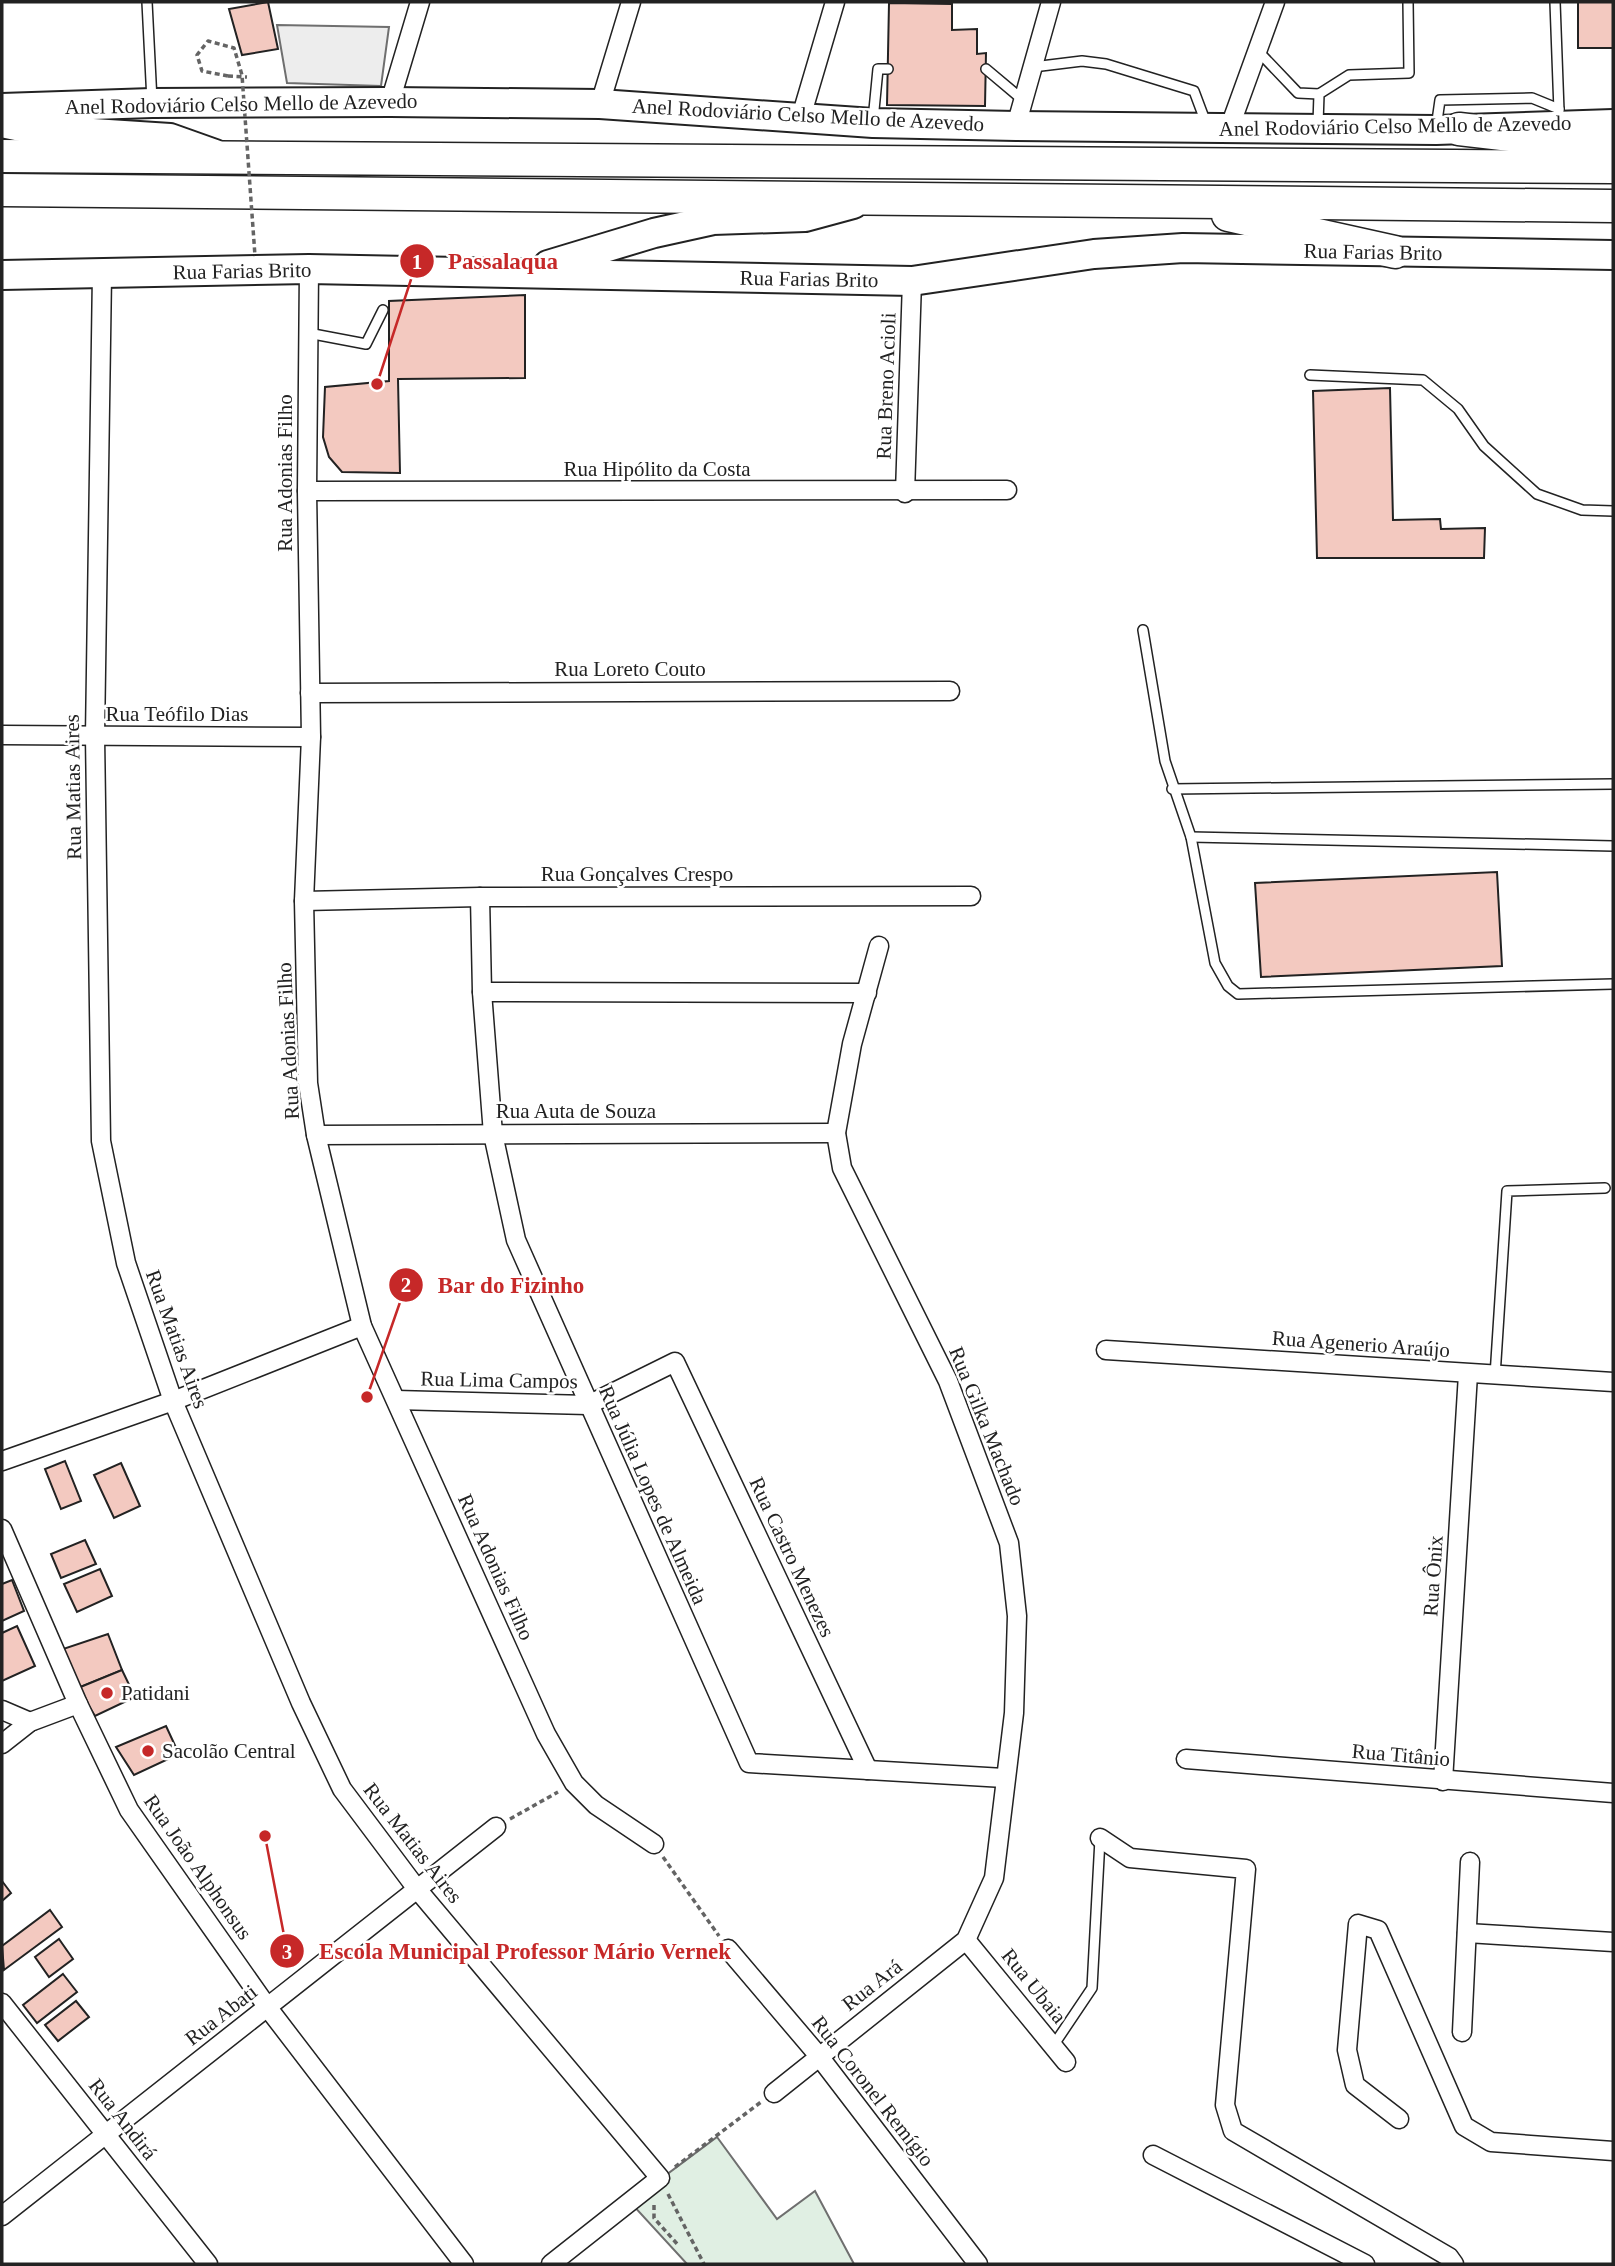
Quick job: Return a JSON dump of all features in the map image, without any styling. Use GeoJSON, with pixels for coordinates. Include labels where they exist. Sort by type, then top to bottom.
{"type":"FeatureCollection","features":[{"type":"Feature","properties":{"kind":"highway"},"geometry":{"type":"LineString","coordinates":[[1448,129],[1613,147]]}},
{"type":"Feature","properties":{"kind":"highway","name":"Anel Rodoviário Celso Mello de Azevedo"},"geometry":{"type":"LineString","coordinates":[[2,156],[1613,167]]}},
{"type":"Feature","properties":{"kind":"highway"},"geometry":{"type":"LineString","coordinates":[[2,190],[1613,205]]}},
{"type":"Feature","properties":{"kind":"highway"},"geometry":{"type":"LineString","coordinates":[[1165,201],[1395,252]]}},
{"type":"Feature","properties":{"kind":"main road","name":"Anel Rodoviário Celso Mello de Azevedo"},"geometry":{"type":"LineString","coordinates":[[2,108],[152,103],[600,104],[873,123],[1019,113],[1219,128],[1448,129],[1558,116],[1613,124]]}},
{"type":"Feature","properties":{"kind":"main road"},"geometry":{"type":"LineString","coordinates":[[2,123],[31,129],[170,138],[231,159]]}},
{"type":"Feature","properties":{"kind":"main road"},"geometry":{"type":"LineString","coordinates":[[508,273],[563,262],[654,233],[713,220],[805,217],[880,198]]}},
{"type":"Feature","properties":{"kind":"main road","name":"Rua Farias Brito"},"geometry":{"type":"LineString","coordinates":[[2,275],[309,269],[912,281],[1094,254],[1183,248],[1613,256]]}},
{"type":"Feature","properties":{"kind":"street"},"geometry":{"type":"LineString","coordinates":[[390,102],[420,2]]}},
{"type":"Feature","properties":{"kind":"street"},"geometry":{"type":"LineString","coordinates":[[600,104],[631,2]]}},
{"type":"Feature","properties":{"kind":"street"},"geometry":{"type":"LineString","coordinates":[[801,117],[835,2]]}},
{"type":"Feature","properties":{"kind":"street"},"geometry":{"type":"LineString","coordinates":[[1019,113],[1051,2]]}},
{"type":"Feature","properties":{"kind":"street"},"geometry":{"type":"LineString","coordinates":[[1219,128],[1257,50],[1275,2]]}},
{"type":"Feature","properties":{"kind":"street","name":"Rua Adonias Filho"},"geometry":{"type":"LineString","coordinates":[[309,269],[307,491],[311,737],[304,901],[308,1083],[317,1135],[362,1326],[546,1734],[575,1783],[604,1812],[653,1844]]}},
{"type":"Feature","properties":{"kind":"street","name":"Rua Matias Aires"},"geometry":{"type":"LineString","coordinates":[[102,274],[94,736],[101,1141],[126,1264],[173,1401],[301,1703],[342,1788],[417,1889],[660,2178]]}},
{"type":"Feature","properties":{"kind":"street","name":"Rua Breno Acioli"},"geometry":{"type":"LineString","coordinates":[[905,493],[912,281]]}},
{"type":"Feature","properties":{"kind":"street","name":"Rua Hipólito da Costa"},"geometry":{"type":"LineString","coordinates":[[307,491],[1007,491]]}},
{"type":"Feature","properties":{"kind":"street","name":"Rua Loreto Couto"},"geometry":{"type":"LineString","coordinates":[[310,693],[950,691]]}},
{"type":"Feature","properties":{"kind":"street","name":"Rua Teófilo Dias"},"geometry":{"type":"LineString","coordinates":[[2,735],[311,737]]}},
{"type":"Feature","properties":{"kind":"street","name":"Rua Gonçalves Crespo"},"geometry":{"type":"LineString","coordinates":[[304,901],[480,897],[971,896]]}},
{"type":"Feature","properties":{"kind":"street","name":"Rua Júlia Lopes de Almeida"},"geometry":{"type":"LineString","coordinates":[[480,897],[482,992],[493,1134],[516,1240],[749,1763],[1004,1778]]}},
{"type":"Feature","properties":{"kind":"street","name":"Rua Gilka Machado"},"geometry":{"type":"LineString","coordinates":[[878,946],[852,1044],[836,1133],[842,1168],[948,1381],[1009,1543],[1017,1616],[1014,1713],[1004,1778],[994,1878],[966,1940]]}},
{"type":"Feature","properties":{"kind":"street"},"geometry":{"type":"LineString","coordinates":[[482,992],[867,993]]}},
{"type":"Feature","properties":{"kind":"street","name":"Rua Auta de Souza"},"geometry":{"type":"LineString","coordinates":[[317,1135],[836,1133]]}},
{"type":"Feature","properties":{"kind":"street"},"geometry":{"type":"LineString","coordinates":[[2,1461],[173,1401],[362,1326]]}},
{"type":"Feature","properties":{"kind":"street","name":"Rua Agenerio Araújo"},"geometry":{"type":"LineString","coordinates":[[1106,1350],[1613,1382]]}},
{"type":"Feature","properties":{"kind":"street","name":"Rua Lima Campos"},"geometry":{"type":"LineString","coordinates":[[396,1400],[588,1405],[675,1363]]}},
{"type":"Feature","properties":{"kind":"street","name":"Rua Castro Menezes"},"geometry":{"type":"LineString","coordinates":[[675,1363],[869,1770]]}},
{"type":"Feature","properties":{"kind":"street","name":"Rua Ônix"},"geometry":{"type":"LineString","coordinates":[[1443,1781],[1468,1374]]}},
{"type":"Feature","properties":{"kind":"street","name":"Rua João Alphonsus"},"geometry":{"type":"LineString","coordinates":[[2,1529],[78,1704],[129,1810],[268,2008],[464,2264]]}},
{"type":"Feature","properties":{"kind":"street"},"geometry":{"type":"LineString","coordinates":[[2,1744],[30,1721],[78,1704]]}},
{"type":"Feature","properties":{"kind":"street"},"geometry":{"type":"LineString","coordinates":[[2,1710],[30,1721]]}},
{"type":"Feature","properties":{"kind":"street","name":"Rua Titânio"},"geometry":{"type":"LineString","coordinates":[[1186,1759],[1613,1793]]}},
{"type":"Feature","properties":{"kind":"street","name":"Rua Abati"},"geometry":{"type":"LineString","coordinates":[[2,2216],[496,1827]]}},
{"type":"Feature","properties":{"kind":"street"},"geometry":{"type":"LineString","coordinates":[[1100,1838],[1130,1858],[1246,1868],[1225,2105],[1233,2131],[1449,2258],[1454,2264]]}},
{"type":"Feature","properties":{"kind":"street"},"geometry":{"type":"LineString","coordinates":[[1462,2032],[1470,1862]]}},
{"type":"Feature","properties":{"kind":"street"},"geometry":{"type":"LineString","coordinates":[[1399,2119],[1355,2085],[1347,2050],[1358,1924],[1378,1930],[1464,2126],[1491,2142],[1613,2151]]}},
{"type":"Feature","properties":{"kind":"street"},"geometry":{"type":"LineString","coordinates":[[1467,1933],[1613,1942]]}},
{"type":"Feature","properties":{"kind":"street","name":"Rua Ubaia"},"geometry":{"type":"LineString","coordinates":[[966,1940],[1066,2062]]}},
{"type":"Feature","properties":{"kind":"street","name":"Rua Ará"},"geometry":{"type":"LineString","coordinates":[[774,2093],[818,2055],[966,1940]]}},
{"type":"Feature","properties":{"kind":"street","name":"Rua Coronel Remígio"},"geometry":{"type":"LineString","coordinates":[[728,1949],[818,2055],[978,2264]]}},
{"type":"Feature","properties":{"kind":"street","name":"Rua Andirá"},"geometry":{"type":"LineString","coordinates":[[2,2003],[208,2264]]}},
{"type":"Feature","properties":{"kind":"street"},"geometry":{"type":"LineString","coordinates":[[1153,2155],[1365,2264]]}},
{"type":"Feature","properties":{"kind":"street"},"geometry":{"type":"LineString","coordinates":[[551,2264],[660,2178]]}},
{"type":"Feature","properties":{"kind":"lane"},"geometry":{"type":"LineString","coordinates":[[147,2],[152,103]]}},
{"type":"Feature","properties":{"kind":"lane"},"geometry":{"type":"LineString","coordinates":[[1257,50],[1298,93],[1319,94],[1349,75],[1409,73],[1408,2]]}},
{"type":"Feature","properties":{"kind":"lane"},"geometry":{"type":"LineString","coordinates":[[1555,2],[1558,116]]}},
{"type":"Feature","properties":{"kind":"lane"},"geometry":{"type":"LineString","coordinates":[[1032,67],[1082,61],[1106,64],[1194,91],[1219,128]]}},
{"type":"Feature","properties":{"kind":"lane"},"geometry":{"type":"LineString","coordinates":[[873,123],[878,69],[888,69]]}},
{"type":"Feature","properties":{"kind":"lane"},"geometry":{"type":"LineString","coordinates":[[986,69],[1019,113]]}},
{"type":"Feature","properties":{"kind":"lane"},"geometry":{"type":"LineString","coordinates":[[1317,129],[1319,94]]}},
{"type":"Feature","properties":{"kind":"lane"},"geometry":{"type":"LineString","coordinates":[[308,333],[366,344],[383,310]]}},
{"type":"Feature","properties":{"kind":"lane"},"geometry":{"type":"LineString","coordinates":[[1310,375],[1423,380],[1458,409],[1484,446],[1536,494],[1582,510],[1613,511]]}},
{"type":"Feature","properties":{"kind":"lane"},"geometry":{"type":"LineString","coordinates":[[1143,630],[1172,789],[1191,837],[1215,963],[1228,986],[1238,994],[1613,984]]}},
{"type":"Feature","properties":{"kind":"lane"},"geometry":{"type":"LineString","coordinates":[[1172,789],[1613,784]]}},
{"type":"Feature","properties":{"kind":"lane"},"geometry":{"type":"LineString","coordinates":[[1191,837],[1613,846]]}},
{"type":"Feature","properties":{"kind":"lane"},"geometry":{"type":"LineString","coordinates":[[1495,1376],[1507,1191],[1605,1188]]}},
{"type":"Feature","properties":{"kind":"lane"},"geometry":{"type":"LineString","coordinates":[[1053,2046],[1092,1987],[1100,1838]]}},
{"type":"Feature","properties":{"kind":"path"},"geometry":{"type":"LineString","coordinates":[[228,76],[202,71],[197,55],[208,41],[234,48],[242,75],[255,256]]}},
{"type":"Feature","properties":{"kind":"path"},"geometry":{"type":"LineString","coordinates":[[496,1827],[575,1783]]}},
{"type":"Feature","properties":{"kind":"path"},"geometry":{"type":"LineString","coordinates":[[653,1844],[728,1949]]}},
{"type":"Feature","properties":{"kind":"path"},"geometry":{"type":"LineString","coordinates":[[679,2246],[654,2218],[654,2191],[660,2178],[774,2093]]}},
{"type":"Feature","properties":{"kind":"path"},"geometry":{"type":"LineString","coordinates":[[660,2178],[704,2264]]}},
{"type":"Feature","properties":{"kind":"green space"},"geometry":{"type":"Polygon","coordinates":[[[717,2137],[777,2219],[815,2191],[854,2264],[687,2264],[630,2202],[717,2137]]]}},
{"type":"Feature","properties":{"kind":"shaded area"},"geometry":{"type":"Polygon","coordinates":[[[277,25],[389,27],[381,86],[287,83],[277,25]]]}},
{"type":"Feature","properties":{"kind":"building"},"geometry":{"type":"Polygon","coordinates":[[[268,2],[278,49],[242,55],[229,9],[268,2]]]}},
{"type":"Feature","properties":{"kind":"building"},"geometry":{"type":"Polygon","coordinates":[[[1578,2],[1613,2],[1613,48],[1578,48],[1578,2]]]}},
{"type":"Feature","properties":{"kind":"building"},"geometry":{"type":"Polygon","coordinates":[[[889,3],[952,4],[952,30],[977,29],[977,54],[986,53],[985,106],[887,105],[889,3]]]}},
{"type":"Feature","properties":{"kind":"building"},"geometry":{"type":"Polygon","coordinates":[[[525,295],[525,378],[398,379],[400,473],[342,472],[329,457],[323,437],[325,387],[389,381],[389,301],[525,295]]]}},
{"type":"Feature","properties":{"kind":"building"},"geometry":{"type":"Polygon","coordinates":[[[1390,388],[1393,520],[1440,519],[1441,529],[1485,528],[1484,558],[1317,558],[1313,391],[1390,388]]]}},
{"type":"Feature","properties":{"kind":"building"},"geometry":{"type":"Polygon","coordinates":[[[1497,872],[1502,966],[1261,977],[1255,883],[1497,872]]]}},
{"type":"Feature","properties":{"kind":"building"},"geometry":{"type":"Polygon","coordinates":[[[65,1461],[81,1501],[61,1509],[45,1469],[65,1461]]]}},
{"type":"Feature","properties":{"kind":"building"},"geometry":{"type":"Polygon","coordinates":[[[121,1463],[140,1506],[114,1518],[94,1475],[121,1463]]]}},
{"type":"Feature","properties":{"kind":"building"},"geometry":{"type":"Polygon","coordinates":[[[85,1540],[96,1564],[61,1578],[51,1554],[85,1540]]]}},
{"type":"Feature","properties":{"kind":"building"},"geometry":{"type":"Polygon","coordinates":[[[100,1569],[112,1596],[77,1612],[64,1584],[100,1569]]]}},
{"type":"Feature","properties":{"kind":"building"},"geometry":{"type":"Polygon","coordinates":[[[12,1580],[24,1611],[2,1621],[2,1584],[12,1580]]]}},
{"type":"Feature","properties":{"kind":"building"},"geometry":{"type":"Polygon","coordinates":[[[17,1626],[35,1666],[2,1681],[2,1633],[17,1626]]]}},
{"type":"Feature","properties":{"kind":"building"},"geometry":{"type":"Polygon","coordinates":[[[108,1634],[122,1670],[78,1688],[60,1650],[108,1634]]]}},
{"type":"Feature","properties":{"kind":"building","name":"Patidani"},"geometry":{"type":"Polygon","coordinates":[[[122,1670],[135,1697],[95,1716],[78,1688],[122,1670]]]}},
{"type":"Feature","properties":{"kind":"building","name":"Sacolão Central"},"geometry":{"type":"Polygon","coordinates":[[[166,1726],[179,1754],[134,1775],[116,1747],[166,1726]]]}},
{"type":"Feature","properties":{"kind":"building"},"geometry":{"type":"Polygon","coordinates":[[[2,1881],[11,1893],[2,1901],[2,1881]]]}},
{"type":"Feature","properties":{"kind":"building"},"geometry":{"type":"Polygon","coordinates":[[[50,1910],[62,1927],[4,1970],[2,1946],[50,1910]]]}},
{"type":"Feature","properties":{"kind":"building"},"geometry":{"type":"Polygon","coordinates":[[[59,1939],[73,1959],[49,1977],[35,1957],[59,1939]]]}},
{"type":"Feature","properties":{"kind":"building"},"geometry":{"type":"Polygon","coordinates":[[[63,1974],[77,1992],[37,2023],[23,2005],[63,1974]]]}},
{"type":"Feature","properties":{"kind":"building"},"geometry":{"type":"Polygon","coordinates":[[[76,2001],[89,2017],[58,2041],[45,2025],[76,2001]]]}},
{"type":"Feature","properties":{"kind":"place","name":"Passalaqua"},"geometry":{"type":"Point","coordinates":[377,384]}},
{"type":"Feature","properties":{"kind":"place","name":"Bar do Fizinho"},"geometry":{"type":"Point","coordinates":[367,1397]}},
{"type":"Feature","properties":{"kind":"place","name":"Patidani"},"geometry":{"type":"Point","coordinates":[107,1693]}},
{"type":"Feature","properties":{"kind":"place","name":"Sacolão Central"},"geometry":{"type":"Point","coordinates":[148,1751]}},
{"type":"Feature","properties":{"kind":"place","name":"Escola Municipal Professor Mário Vernek"},"geometry":{"type":"Point","coordinates":[265,1836]}}]}
